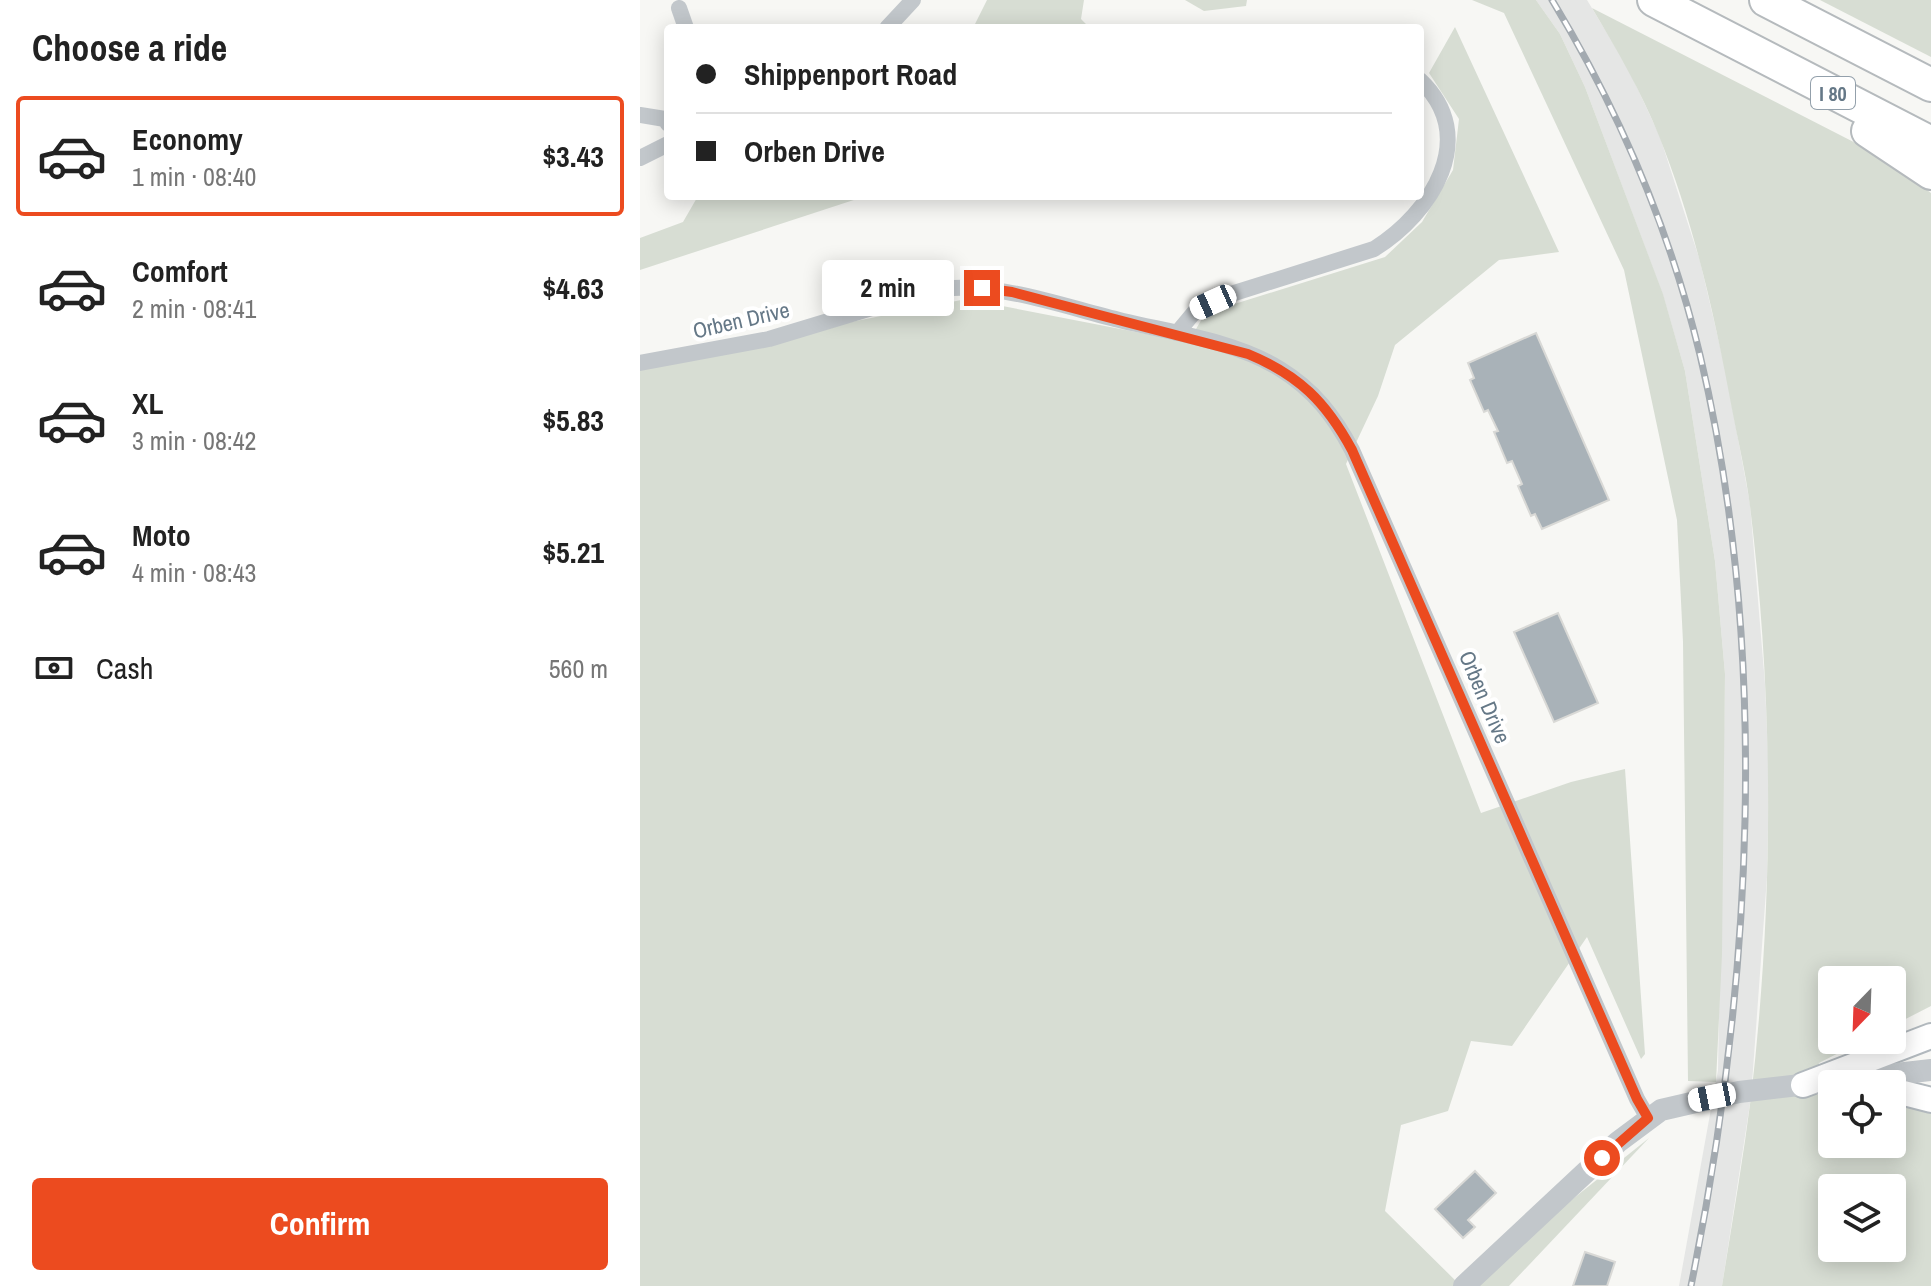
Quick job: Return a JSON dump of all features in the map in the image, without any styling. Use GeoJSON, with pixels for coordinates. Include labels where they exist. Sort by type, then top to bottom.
{"type":"FeatureCollection","features":[{"type":"Feature","properties":{"kind":"highway","name":"I 80"},"geometry":{"type":"LineString","coordinates":[[1654,0],[1931,143]]}},
{"type":"Feature","properties":{"kind":"highway","name":"I 80"},"geometry":{"type":"LineString","coordinates":[[1766,0],[1931,85]]}},
{"type":"Feature","properties":{"kind":"highway"},"geometry":{"type":"LineString","coordinates":[[1735,43],[1931,173]]}},
{"type":"Feature","properties":{"kind":"main road"},"geometry":{"type":"LineString","coordinates":[[1803,1085],[1931,1036]]}},
{"type":"Feature","properties":{"kind":"main road"},"geometry":{"type":"LineString","coordinates":[[1906,1094],[1931,1100]]}},
{"type":"Feature","properties":{"kind":"street"},"geometry":{"type":"LineString","coordinates":[[891,24],[913,0]]}},
{"type":"Feature","properties":{"kind":"street"},"geometry":{"type":"LineString","coordinates":[[679,8],[685,24]]}},
{"type":"Feature","properties":{"kind":"street"},"geometry":{"type":"LineString","coordinates":[[1177,333],[1197,309],[1228,295],[1374,249],[1393,237],[1412,218],[1439,176],[1450,140],[1442,108],[1424,84]]}},
{"type":"Feature","properties":{"kind":"street"},"geometry":{"type":"LineString","coordinates":[[640,115],[664,119]]}},
{"type":"Feature","properties":{"kind":"street"},"geometry":{"type":"LineString","coordinates":[[640,158],[664,146]]}},
{"type":"Feature","properties":{"kind":"street","name":"Orben Drive"},"geometry":{"type":"LineString","coordinates":[[640,363],[769,339],[931,290],[956,286],[1012,292],[1238,350],[1274,366],[1313,393],[1337,422],[1352,450],[1648,1118]]}},
{"type":"Feature","properties":{"kind":"street"},"geometry":{"type":"LineString","coordinates":[[1906,1072],[1931,1070]]}},
{"type":"Feature","properties":{"kind":"street"},"geometry":{"type":"LineString","coordinates":[[1464,1286],[1618,1142],[1661,1110],[1739,1092],[1818,1082]]}},
{"type":"Feature","properties":{"kind":"shaded area"},"geometry":{"type":"Polygon","coordinates":[[[987,0],[1084,0],[1081,19],[1086,24],[975,24],[987,0]]]}},
{"type":"Feature","properties":{"kind":"shaded area"},"geometry":{"type":"Polygon","coordinates":[[[1185,0],[1247,0],[1246,6],[1204,11],[1185,0]]]}},
{"type":"Feature","properties":{"kind":"shaded area"},"geometry":{"type":"Polygon","coordinates":[[[1472,0],[1536,0],[1560,34],[1585,87],[1663,294],[1685,371],[1715,561],[1725,674],[1722,954],[1716,1082],[1688,1081],[1683,642],[1677,520],[1624,270],[1504,13],[1472,0]]]}},
{"type":"Feature","properties":{"kind":"shaded area"},"geometry":{"type":"Polygon","coordinates":[[[1536,0],[1587,0],[1628,68],[1660,137],[1700,261],[1725,368],[1750,504],[1765,684],[1769,780],[1767,877],[1751,1097],[1722,1286],[1679,1286],[1718,1070],[1725,674],[1715,561],[1685,371],[1663,295],[1585,87],[1560,34],[1536,0]]]}},
{"type":"Feature","properties":{"kind":"shaded area"},"geometry":{"type":"Polygon","coordinates":[[[1820,0],[1931,0],[1931,57],[1820,0]]]}},
{"type":"Feature","properties":{"kind":"shaded area"},"geometry":{"type":"Polygon","coordinates":[[[1592,8],[1879,155],[1931,193],[1931,1006],[1906,1019],[1906,966],[1818,966],[1818,1054],[1837,1054],[1819,1063],[1813,1094],[1818,1095],[1818,1158],[1906,1158],[1906,1100],[1931,1112],[1931,1286],[1722,1286],[1751,1097],[1764,950],[1768,802],[1764,653],[1750,506],[1702,271],[1671,169],[1652,119],[1592,8]]]}},
{"type":"Feature","properties":{"kind":"shaded area"},"geometry":{"type":"Polygon","coordinates":[[[1455,27],[1559,252],[1499,260],[1395,345],[1378,396],[1346,464],[1481,813],[1571,782],[1625,769],[1645,1054],[1641,1059],[1587,937],[1512,1046],[1471,1041],[1448,1111],[1401,1125],[1385,1211],[1461,1286],[640,1286],[640,364],[966,299],[1172,339],[1196,329],[1203,317],[1228,306],[1385,257],[1422,222],[1453,170],[1459,119],[1429,73],[1455,27]]]}},
{"type":"Feature","properties":{"kind":"shaded area"},"geometry":{"type":"Polygon","coordinates":[[[696,200],[854,200],[640,270],[640,238],[683,222],[696,200]]]}},
{"type":"Feature","properties":{"kind":"shaded area"},"geometry":{"type":"Polygon","coordinates":[[[1649,1138],[1509,1286],[1464,1286],[1649,1138]]]}},
{"type":"Feature","properties":{"kind":"building"},"geometry":{"type":"Polygon","coordinates":[[[1536,333],[1609,500],[1542,529],[1535,514],[1531,516],[1518,486],[1522,484],[1512,461],[1507,463],[1488,410],[1484,412],[1470,380],[1474,378],[1468,363],[1536,333]]]}},
{"type":"Feature","properties":{"kind":"building"},"geometry":{"type":"Polygon","coordinates":[[[1558,613],[1598,703],[1554,722],[1514,632],[1558,613]]]}},
{"type":"Feature","properties":{"kind":"building"},"geometry":{"type":"Polygon","coordinates":[[[1475,1171],[1496,1193],[1468,1220],[1475,1227],[1463,1238],[1435,1209],[1475,1171]]]}},
{"type":"Feature","properties":{"kind":"building"},"geometry":{"type":"Polygon","coordinates":[[[1585,1252],[1615,1262],[1607,1286],[1573,1286],[1585,1252]]]}},
{"type":"Feature","properties":{"kind":"railway"},"geometry":{"type":"LineString","coordinates":[[1552,0],[1620,127],[1674,262],[1700,355],[1722,469],[1737,585],[1744,702],[1745,820],[1739,938],[1728,1056],[1712,1172],[1691,1286]]}},
{"type":"Feature","properties":{"kind":"route"},"geometry":{"type":"LineString","coordinates":[[982,288],[1012,292],[1248,354],[1282,370],[1304,386],[1337,422],[1648,1118],[1602,1158]]}}]}
